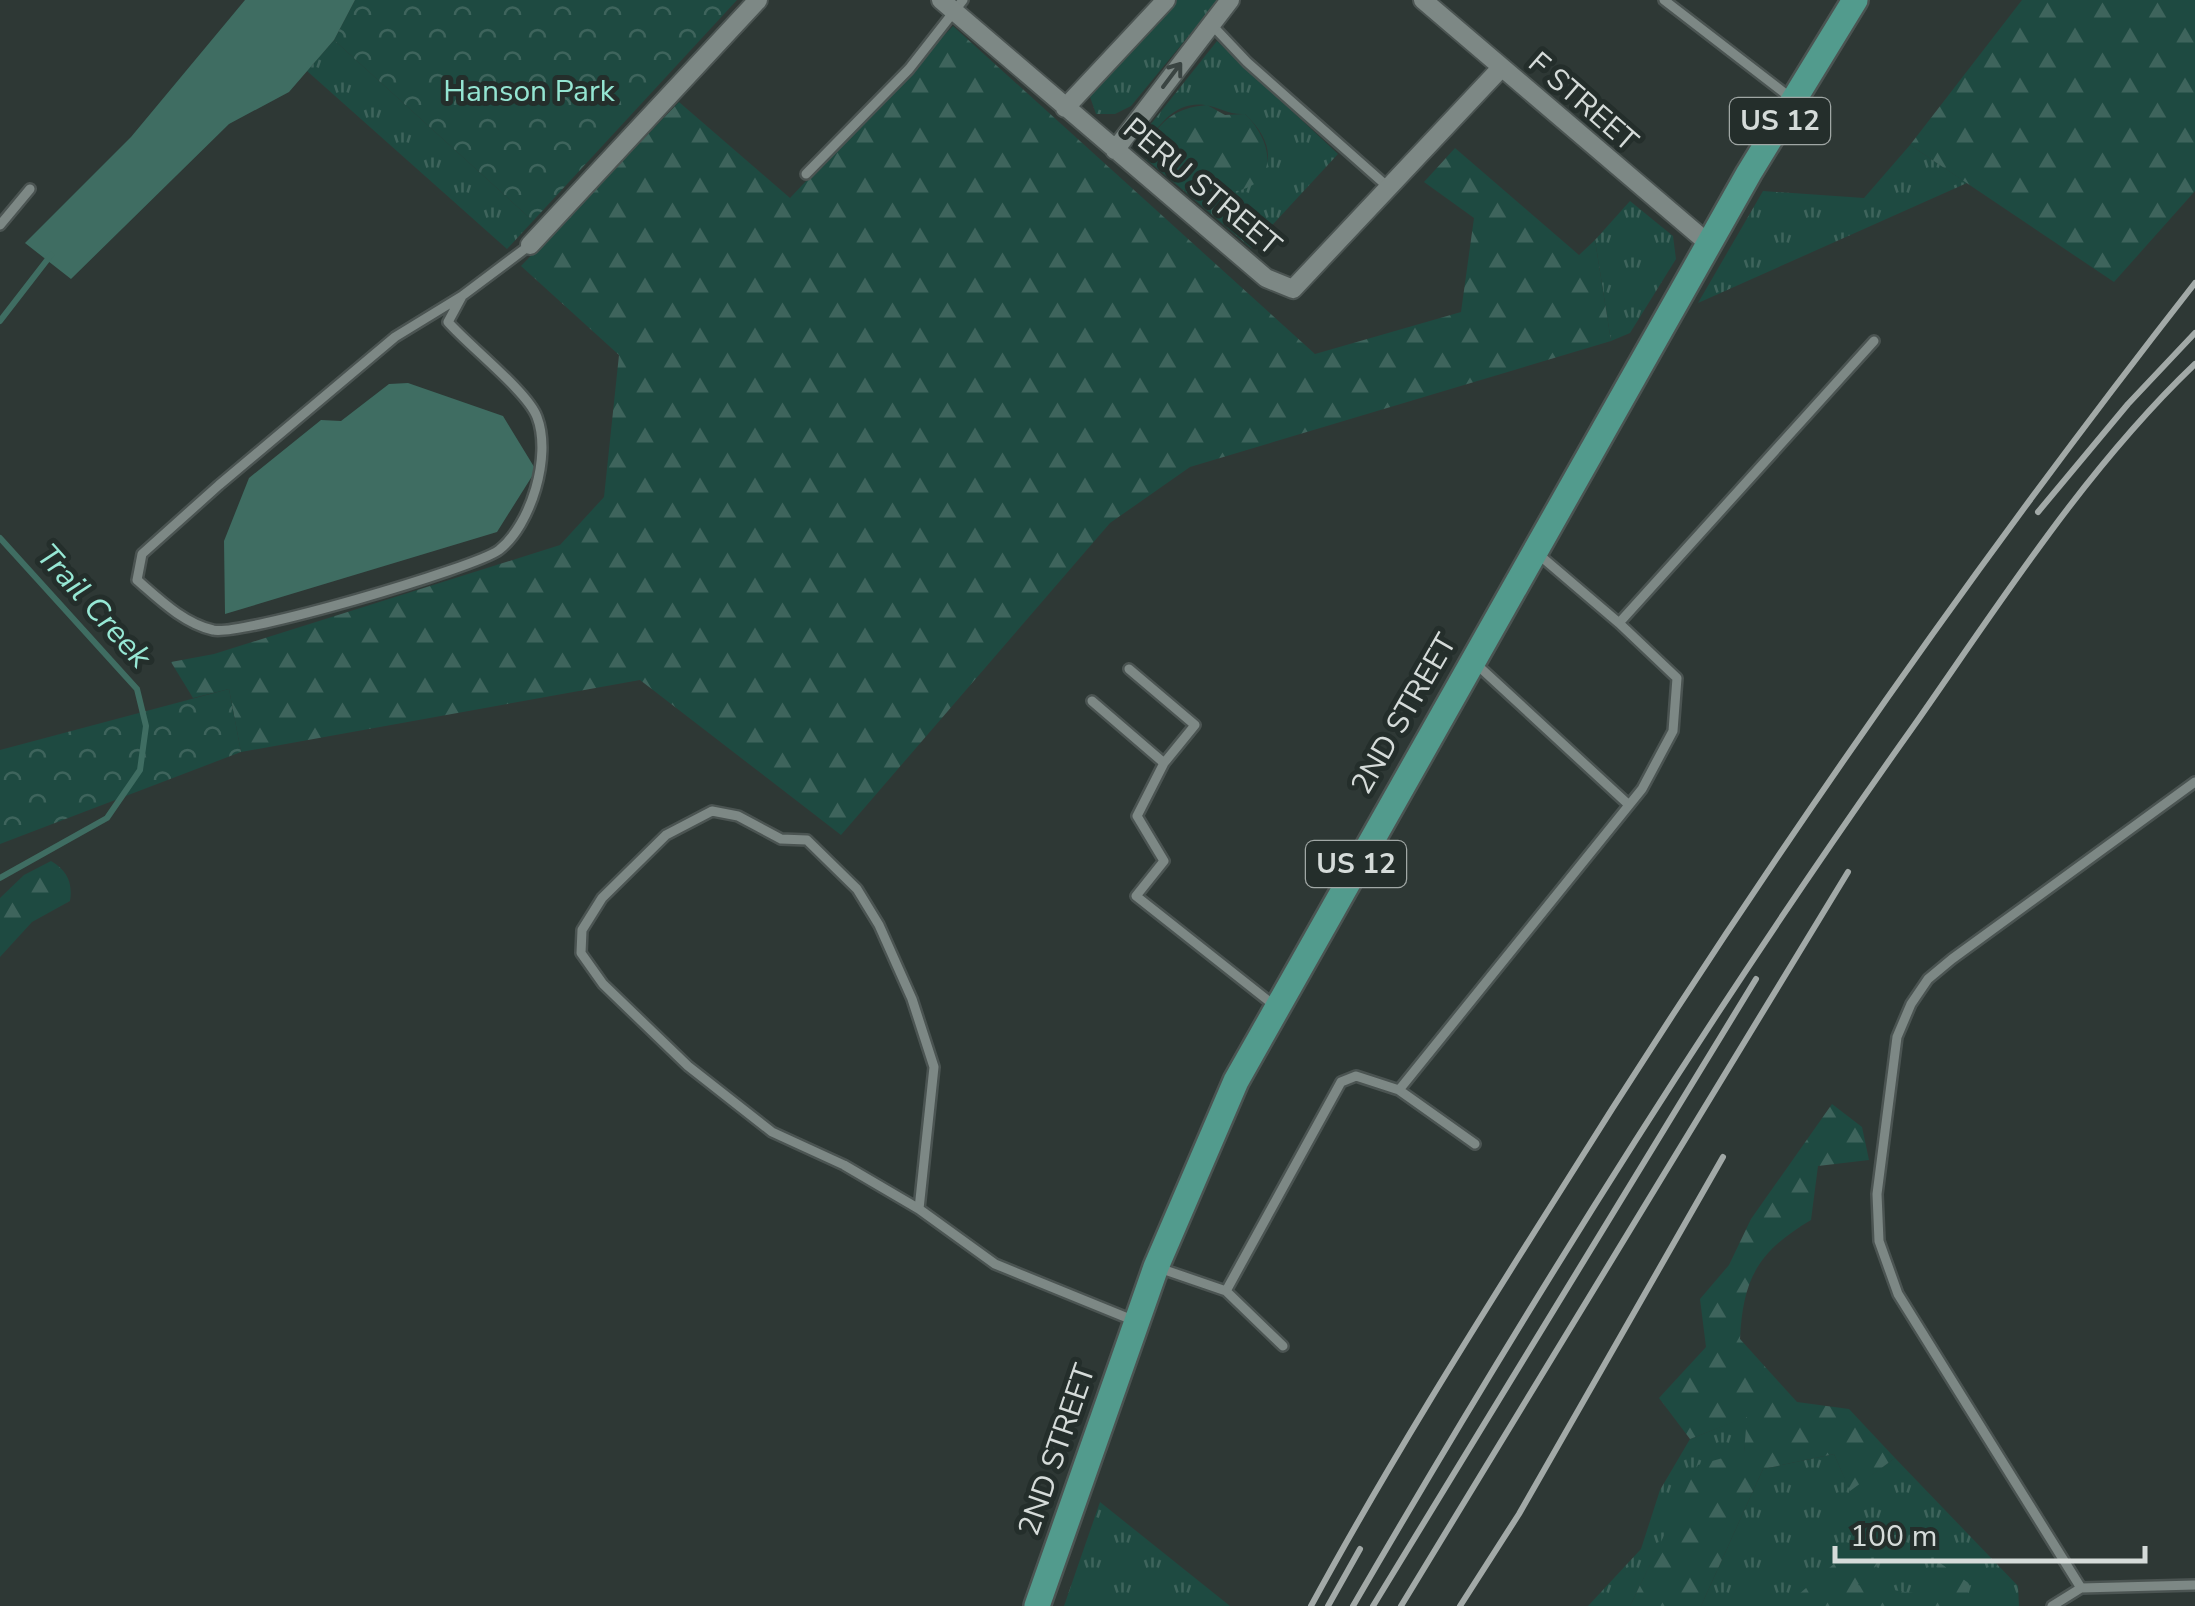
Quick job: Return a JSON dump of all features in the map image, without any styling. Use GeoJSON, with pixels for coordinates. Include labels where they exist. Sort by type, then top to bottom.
{"type":"FeatureCollection","features":[{"type":"Feature","properties":{"kind":"main road","name":"2ND STREET"},"geometry":{"type":"LineString","coordinates":[[1037,1606],[1156,1267],[1196,1165],[1275,1006],[1709,244],[1855,0]]}},
{"type":"Feature","properties":{"kind":"street"},"geometry":{"type":"LineString","coordinates":[[530,244],[758,0]]}},
{"type":"Feature","properties":{"kind":"street"},"geometry":{"type":"LineString","coordinates":[[1065,108],[1166,0]]}},
{"type":"Feature","properties":{"kind":"street"},"geometry":{"type":"LineString","coordinates":[[1115,150],[1230,0]]}},
{"type":"Feature","properties":{"kind":"street","name":"F STREET"},"geometry":{"type":"LineString","coordinates":[[1423,0],[1709,244]]}},
{"type":"Feature","properties":{"kind":"street","name":"PERU STREET"},"geometry":{"type":"LineString","coordinates":[[952,4],[1065,108],[1266,278],[1293,290],[1502,68]]}},
{"type":"Feature","properties":{"kind":"lane"},"geometry":{"type":"LineString","coordinates":[[1664,0],[1793,100]]}},
{"type":"Feature","properties":{"kind":"lane"},"geometry":{"type":"LineString","coordinates":[[806,174],[909,70],[952,4]]}},
{"type":"Feature","properties":{"kind":"lane"},"geometry":{"type":"LineString","coordinates":[[1210,22],[1248,62],[1390,188]]}},
{"type":"Feature","properties":{"kind":"lane"},"geometry":{"type":"LineString","coordinates":[[0,224],[30,189]]}},
{"type":"Feature","properties":{"kind":"lane"},"geometry":{"type":"LineString","coordinates":[[462,296],[448,322],[518,390],[538,417],[540,473],[524,523],[498,551],[456,569],[281,619],[215,632],[177,614],[137,580],[142,554],[219,485],[395,337],[462,296],[530,244]]}},
{"type":"Feature","properties":{"kind":"lane"},"geometry":{"type":"LineString","coordinates":[[1619,623],[1874,341]]}},
{"type":"Feature","properties":{"kind":"lane"},"geometry":{"type":"LineString","coordinates":[[1399,1090],[1629,805],[1673,731],[1677,678],[1535,551]]}},
{"type":"Feature","properties":{"kind":"lane"},"geometry":{"type":"LineString","coordinates":[[1472,660],[1629,805]]}},
{"type":"Feature","properties":{"kind":"lane"},"geometry":{"type":"LineString","coordinates":[[1129,669],[1196,725],[1164,763],[1137,816],[1164,862],[1136,896],[1275,1006]]}},
{"type":"Feature","properties":{"kind":"lane"},"geometry":{"type":"LineString","coordinates":[[1092,701],[1164,763]]}},
{"type":"Feature","properties":{"kind":"lane"},"geometry":{"type":"LineString","coordinates":[[2081,1588],[1898,1294],[1879,1241],[1877,1194],[1898,1037],[1928,979],[2195,782]]}},
{"type":"Feature","properties":{"kind":"lane"},"geometry":{"type":"LineString","coordinates":[[920,1209],[934,1067],[906,984],[879,924],[857,889],[808,840],[781,839],[738,816],[712,811],[666,835],[602,898],[582,930],[581,953],[604,984],[688,1066],[772,1132],[844,1165],[920,1209],[995,1264],[1137,1322]]}},
{"type":"Feature","properties":{"kind":"lane"},"geometry":{"type":"LineString","coordinates":[[1226,1291],[1341,1082],[1356,1076],[1399,1090],[1475,1144]]}},
{"type":"Feature","properties":{"kind":"lane"},"geometry":{"type":"LineString","coordinates":[[1156,1267],[1226,1291],[1283,1346]]}},
{"type":"Feature","properties":{"kind":"lane"},"geometry":{"type":"LineString","coordinates":[[2052,1606],[2081,1588],[2195,1586]]}},
{"type":"Feature","properties":{"kind":"green space","name":"Hanson Park"},"geometry":{"type":"Polygon","coordinates":[[[355,0],[737,0],[533,221],[334,40],[355,0]]]}},
{"type":"Feature","properties":{"kind":"green space"},"geometry":{"type":"Polygon","coordinates":[[[1176,0],[1218,0],[1131,106],[1115,114],[1096,114],[1089,94],[1176,0]]]}},
{"type":"Feature","properties":{"kind":"green space"},"geometry":{"type":"Polygon","coordinates":[[[2022,0],[2195,0],[2195,191],[2114,282],[1910,145],[2022,0]]]}},
{"type":"Feature","properties":{"kind":"green space"},"geometry":{"type":"Polygon","coordinates":[[[953,26],[1315,354],[1461,312],[1474,218],[1424,182],[1455,148],[1579,255],[1595,240],[1611,341],[1190,467],[1110,523],[841,835],[640,680],[241,752],[229,689],[193,698],[171,662],[214,654],[560,545],[604,497],[619,355],[521,266],[679,102],[790,198],[953,26]]]}},
{"type":"Feature","properties":{"kind":"green space"},"geometry":{"type":"Polygon","coordinates":[[[334,40],[533,221],[507,249],[307,71],[334,40]]]}},
{"type":"Feature","properties":{"kind":"green space"},"geometry":{"type":"Polygon","coordinates":[[[1217,41],[1338,154],[1251,248],[1183,190],[1222,191],[1253,181],[1262,172],[1268,152],[1257,127],[1245,114],[1205,105],[1185,107],[1162,122],[1150,138],[1145,146],[1147,160],[1135,144],[1217,41]]]}},
{"type":"Feature","properties":{"kind":"green space"},"geometry":{"type":"Polygon","coordinates":[[[1207,105],[1225,115],[1245,114],[1262,137],[1265,171],[1247,188],[1225,193],[1183,190],[1147,160],[1145,146],[1164,122],[1178,112],[1207,105]]]}},
{"type":"Feature","properties":{"kind":"green space"},"geometry":{"type":"Polygon","coordinates":[[[1910,145],[1967,183],[1698,303],[1763,191],[1864,198],[1910,145]]]}},
{"type":"Feature","properties":{"kind":"green space"},"geometry":{"type":"Polygon","coordinates":[[[1630,201],[1673,236],[1676,259],[1630,333],[1611,341],[1595,240],[1630,201]]]}},
{"type":"Feature","properties":{"kind":"green space"},"geometry":{"type":"Polygon","coordinates":[[[229,689],[241,752],[0,844],[0,750],[229,689]]]}},
{"type":"Feature","properties":{"kind":"green space"},"geometry":{"type":"Polygon","coordinates":[[[51,861],[68,878],[70,901],[32,922],[0,957],[0,898],[24,875],[51,861]]]}},
{"type":"Feature","properties":{"kind":"green space"},"geometry":{"type":"Polygon","coordinates":[[[1832,1104],[1862,1127],[1869,1160],[1818,1166],[1811,1220],[1778,1243],[1757,1268],[1745,1299],[1740,1339],[1797,1402],[1849,1409],[1895,1458],[1850,1491],[1834,1454],[1763,1469],[1701,1606],[1630,1606],[1698,1465],[1744,1452],[1747,1417],[1690,1439],[1659,1398],[1706,1347],[1700,1299],[1729,1265],[1751,1219],[1832,1104]]]}},
{"type":"Feature","properties":{"kind":"green space"},"geometry":{"type":"Polygon","coordinates":[[[1748,1416],[1744,1453],[1650,1565],[1630,1606],[1588,1606],[1641,1549],[1660,1490],[1690,1439],[1748,1416]]]}},
{"type":"Feature","properties":{"kind":"green space"},"geometry":{"type":"Polygon","coordinates":[[[1834,1454],[1850,1490],[1895,1458],[2018,1586],[2019,1606],[1701,1606],[1763,1469],[1834,1454]]]}},
{"type":"Feature","properties":{"kind":"green space"},"geometry":{"type":"Polygon","coordinates":[[[1100,1502],[1230,1606],[1064,1606],[1100,1502]]]}},
{"type":"Feature","properties":{"kind":"green space"},"geometry":{"type":"Polygon","coordinates":[[[1882,1560],[1858,1585],[1920,1594],[1940,1563],[1970,1584],[1963,1606],[1802,1606],[1798,1595],[1836,1562],[1882,1560]]]}},
{"type":"Feature","properties":{"kind":"shaded area"},"geometry":{"type":"Polygon","coordinates":[[[245,0],[355,0],[334,40],[289,92],[229,124],[71,279],[25,243],[131,137],[245,0]]]}},
{"type":"Feature","properties":{"kind":"shaded area"},"geometry":{"type":"Polygon","coordinates":[[[408,383],[503,416],[536,470],[497,532],[225,614],[224,541],[249,478],[321,420],[341,421],[389,384],[408,383]]]}},
{"type":"Feature","properties":{"kind":"waterway","name":"Trail Creek"},"geometry":{"type":"LineString","coordinates":[[0,321],[51,255]]}},
{"type":"Feature","properties":{"kind":"waterway","name":"Trail Creek"},"geometry":{"type":"LineString","coordinates":[[0,538],[137,689],[146,726],[140,770],[107,818],[0,878]]}},
{"type":"Feature","properties":{"kind":"railway"},"geometry":{"type":"LineString","coordinates":[[1311,1606],[1460,1351],[1705,965],[1943,619],[2195,283]]}},
{"type":"Feature","properties":{"kind":"railway"},"geometry":{"type":"LineString","coordinates":[[2038,512],[2128,404],[2195,333]]}},
{"type":"Feature","properties":{"kind":"railway"},"geometry":{"type":"LineString","coordinates":[[1353,1606],[1554,1270],[1693,1051],[1838,834],[2045,538],[2117,448],[2195,364]]}},
{"type":"Feature","properties":{"kind":"railway"},"geometry":{"type":"LineString","coordinates":[[1401,1606],[1848,872]]}},
{"type":"Feature","properties":{"kind":"railway"},"geometry":{"type":"LineString","coordinates":[[1373,1606],[1756,979]]}},
{"type":"Feature","properties":{"kind":"railway"},"geometry":{"type":"LineString","coordinates":[[1460,1606],[1519,1514],[1723,1157]]}},
{"type":"Feature","properties":{"kind":"railway"},"geometry":{"type":"LineString","coordinates":[[1328,1606],[1360,1549]]}}]}
